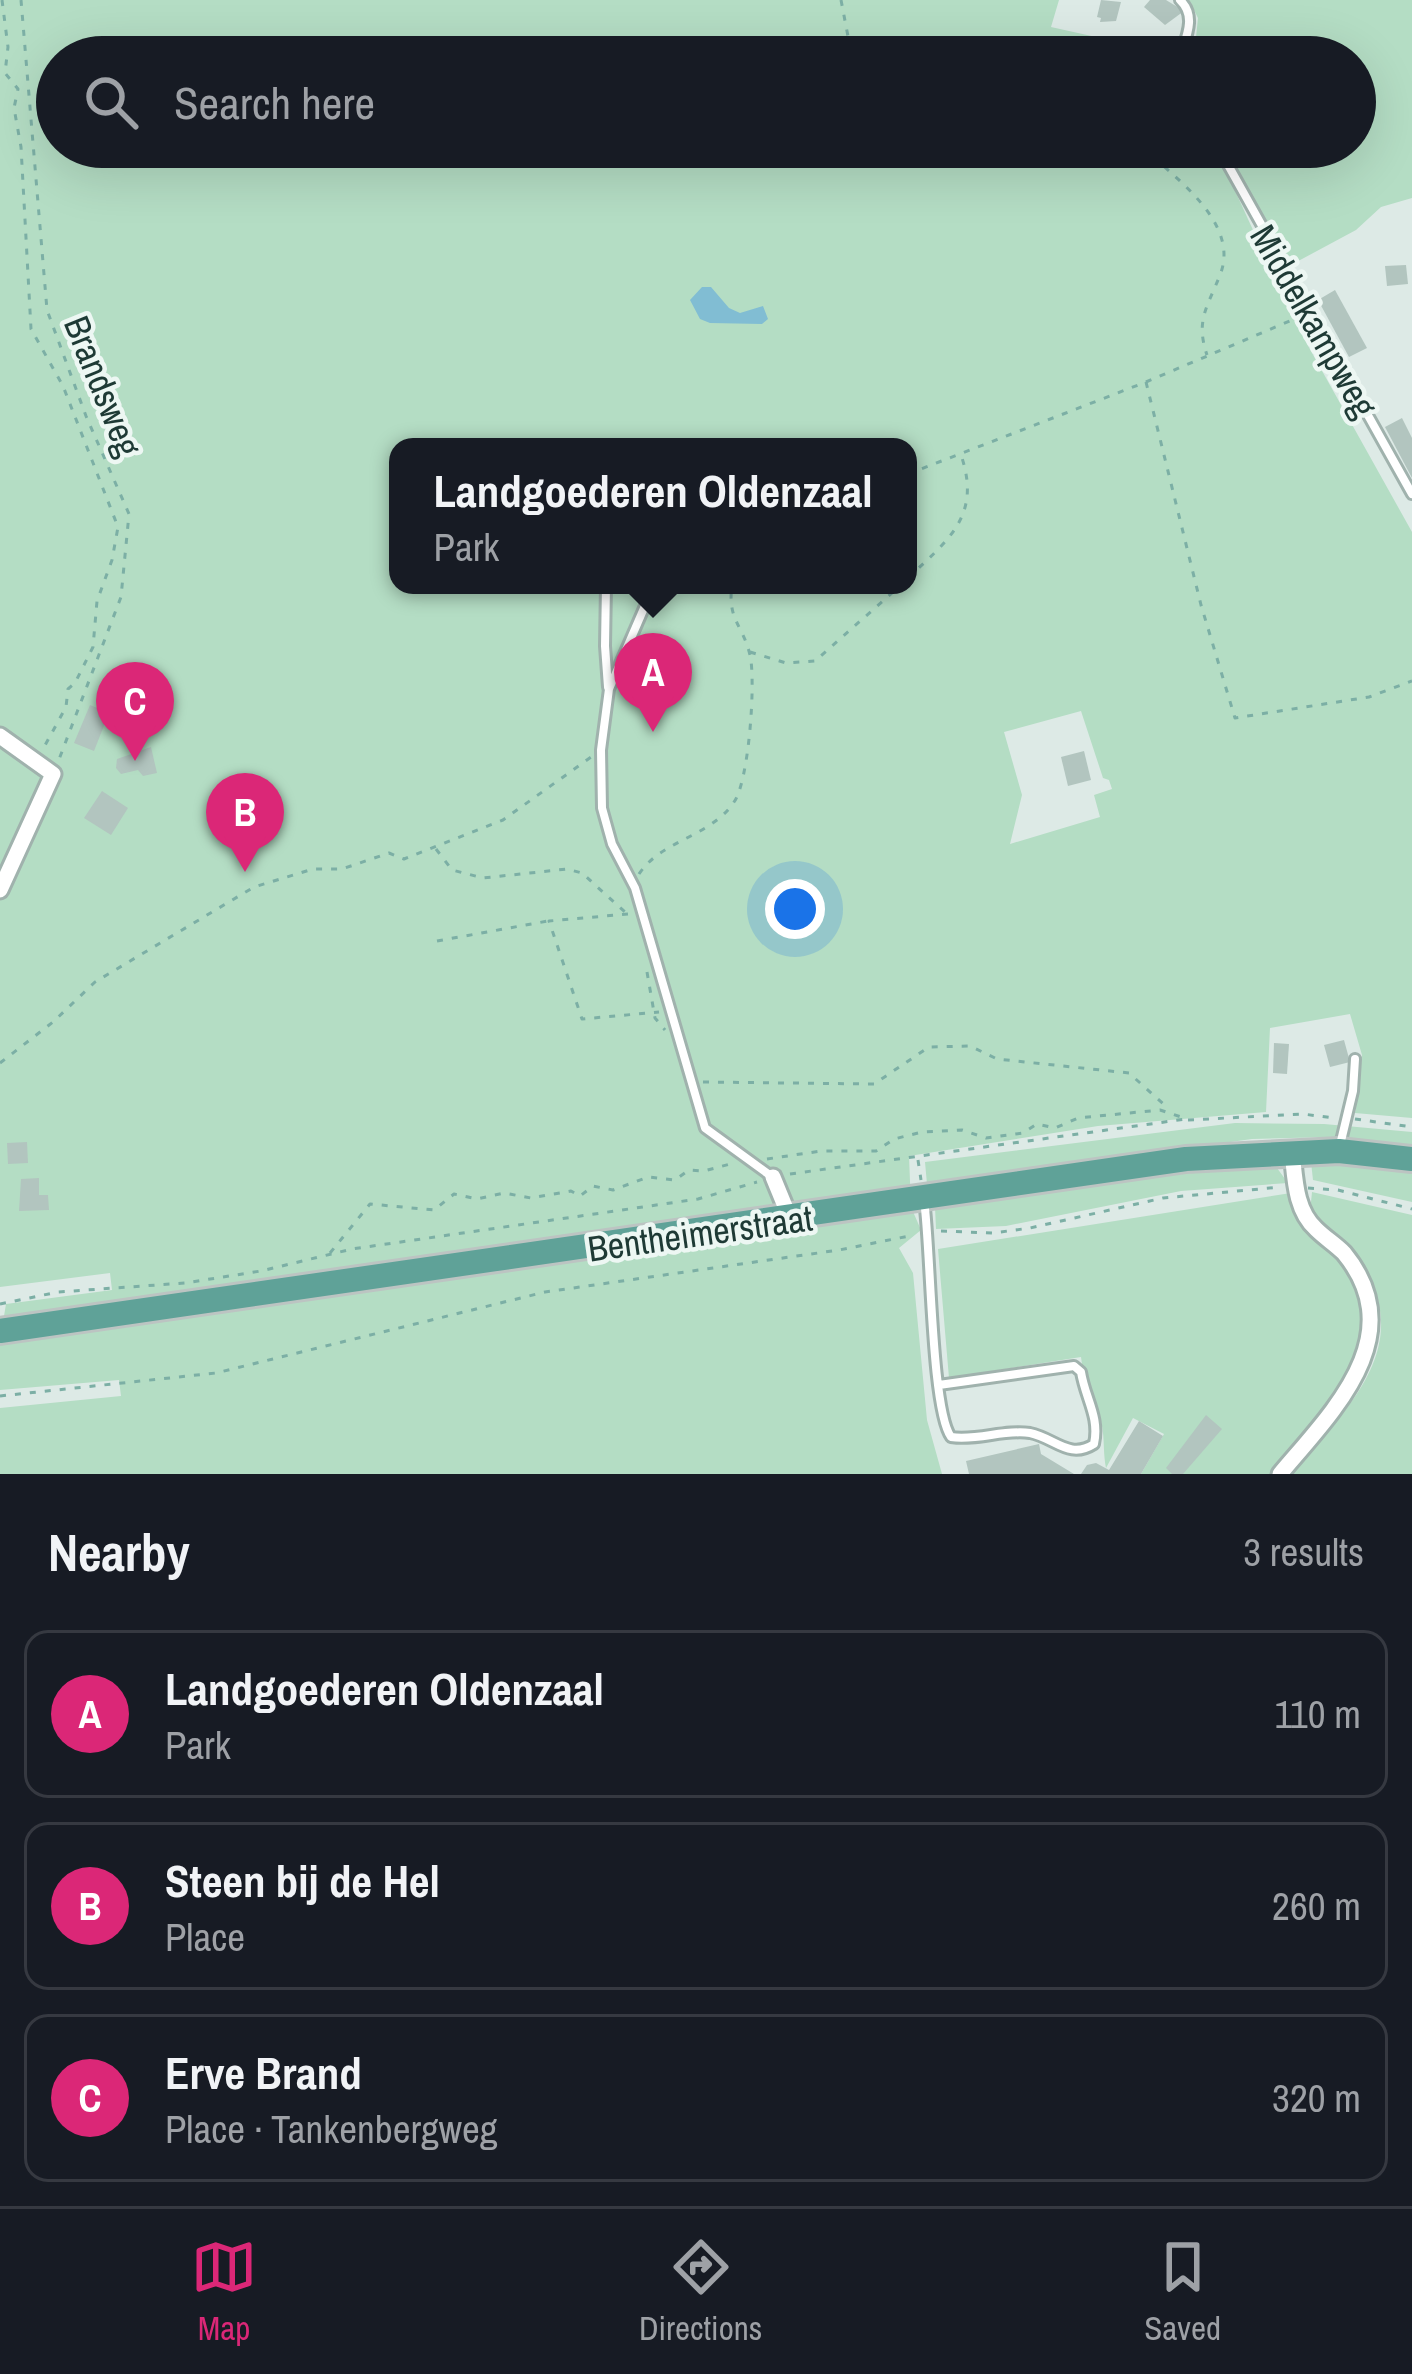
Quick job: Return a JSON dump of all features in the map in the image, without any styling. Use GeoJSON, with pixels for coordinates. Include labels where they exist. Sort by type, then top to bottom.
{"type":"FeatureCollection","features":[{"type":"Feature","properties":{"kind":"main road","name":"Bentheimerstraat"},"geometry":{"type":"LineString","coordinates":[[0,1331],[1186,1159],[1339,1151],[1412,1159]]}},
{"type":"Feature","properties":{"kind":"street"},"geometry":{"type":"LineString","coordinates":[[0,736],[52,774],[0,890]]}},
{"type":"Feature","properties":{"kind":"street"},"geometry":{"type":"LineString","coordinates":[[1280,1474],[1360,1378],[1372,1338],[1372,1306],[1364,1284],[1346,1255],[1307,1220],[1296,1187],[1292,1152]]}},
{"type":"Feature","properties":{"kind":"street","name":"Bentheimerstraat"},"geometry":{"type":"LineString","coordinates":[[773,1177],[789,1216]]}},
{"type":"Feature","properties":{"kind":"lane"},"geometry":{"type":"LineString","coordinates":[[1180,0],[1187,8],[1187,36]]}},
{"type":"Feature","properties":{"kind":"lane","name":"Middelkampweg"},"geometry":{"type":"LineString","coordinates":[[1229,168],[1412,494]]}},
{"type":"Feature","properties":{"kind":"lane","name":"Bentheimerstraat"},"geometry":{"type":"LineString","coordinates":[[606,594],[609,689],[601,750],[605,825],[635,888],[705,1128],[773,1177]]}},
{"type":"Feature","properties":{"kind":"lane","name":"Bentheimerstraat"},"geometry":{"type":"LineString","coordinates":[[609,689],[650,594]]}},
{"type":"Feature","properties":{"kind":"lane"},"geometry":{"type":"LineString","coordinates":[[1339,1151],[1353,1091],[1354,1058]]}},
{"type":"Feature","properties":{"kind":"lane"},"geometry":{"type":"LineString","coordinates":[[923,1197],[939,1384],[944,1427],[951,1438],[1034,1433],[1066,1450],[1094,1444],[1095,1414],[1085,1400],[1081,1372],[1074,1366],[939,1384]]}},
{"type":"Feature","properties":{"kind":"path"},"geometry":{"type":"LineString","coordinates":[[2,0],[8,47],[5,73],[18,88],[14,108],[31,329],[63,386],[118,527],[97,601],[93,647],[68,689],[52,739],[32,759]]}},
{"type":"Feature","properties":{"kind":"path","name":"Brandsweg"},"geometry":{"type":"LineString","coordinates":[[22,0],[47,310],[129,514],[121,597],[84,703],[52,774]]}},
{"type":"Feature","properties":{"kind":"path"},"geometry":{"type":"LineString","coordinates":[[841,0],[848,36]]}},
{"type":"Feature","properties":{"kind":"path"},"geometry":{"type":"LineString","coordinates":[[1163,168],[1217,222],[1222,272],[1201,315],[1201,338],[1208,356]]}},
{"type":"Feature","properties":{"kind":"path"},"geometry":{"type":"LineString","coordinates":[[917,471],[1311,312]]}},
{"type":"Feature","properties":{"kind":"path"},"geometry":{"type":"LineString","coordinates":[[1146,382],[1201,604],[1235,718],[1369,697],[1412,681]]}},
{"type":"Feature","properties":{"kind":"path"},"geometry":{"type":"LineString","coordinates":[[917,569],[958,529],[968,489],[960,454]]}},
{"type":"Feature","properties":{"kind":"path"},"geometry":{"type":"LineString","coordinates":[[635,888],[641,869],[659,852],[705,829],[734,804],[750,728],[749,652],[729,608],[731,594]]}},
{"type":"Feature","properties":{"kind":"path"},"geometry":{"type":"LineString","coordinates":[[749,652],[786,663],[815,661],[891,594]]}},
{"type":"Feature","properties":{"kind":"path"},"geometry":{"type":"LineString","coordinates":[[0,1064],[95,982],[254,887],[313,869],[342,869],[389,853],[404,859],[435,848],[503,820],[601,750]]}},
{"type":"Feature","properties":{"kind":"path"},"geometry":{"type":"LineString","coordinates":[[435,848],[452,870],[483,878],[567,869],[582,873],[627,914]]}},
{"type":"Feature","properties":{"kind":"path"},"geometry":{"type":"LineString","coordinates":[[437,940],[549,921],[642,912]]}},
{"type":"Feature","properties":{"kind":"path"},"geometry":{"type":"LineString","coordinates":[[549,921],[582,1019],[668,1011]]}},
{"type":"Feature","properties":{"kind":"path"},"geometry":{"type":"LineString","coordinates":[[689,1082],[874,1084],[929,1047],[970,1046],[997,1060],[1129,1073],[1172,1112]]}},
{"type":"Feature","properties":{"kind":"path","name":"Bentheimerstraat"},"geometry":{"type":"LineString","coordinates":[[0,1304],[58,1292],[184,1283],[457,1232],[698,1199],[773,1177],[1186,1119],[1174,1121],[1303,1114],[1412,1127]]}},
{"type":"Feature","properties":{"kind":"path","name":"Bentheimerstraat"},"geometry":{"type":"LineString","coordinates":[[0,1396],[216,1373],[545,1292],[839,1250],[928,1232],[993,1233],[1163,1198],[1296,1187],[1338,1190],[1412,1209]]}},
{"type":"Feature","properties":{"kind":"green space"},"geometry":{"type":"Polygon","coordinates":[[[0,0],[1059,0],[1051,27],[1092,36],[36,36],[36,168],[1225,168],[1297,326],[1412,532],[1412,1118],[1355,1113],[1362,1055],[1350,1014],[1270,1028],[1266,1112],[1098,1126],[909,1156],[911,1207],[921,1230],[899,1248],[913,1273],[927,1420],[942,1474],[0,1474],[0,1408],[121,1396],[119,1380],[0,1390],[6,1304],[112,1290],[110,1273],[0,1287],[0,0]],[[1081,711],[1004,732],[1022,795],[1010,844],[1100,817],[1094,795],[1112,789],[1103,778],[1081,711]]]}},
{"type":"Feature","properties":{"kind":"green space"},"geometry":{"type":"Polygon","coordinates":[[[1189,0],[1412,0],[1412,198],[1381,207],[1356,230],[1289,266],[1234,168],[1376,168],[1376,36],[1196,36],[1198,18],[1189,0]]]}},
{"type":"Feature","properties":{"kind":"green space"},"geometry":{"type":"Polygon","coordinates":[[[1235,1123],[1412,1132],[1412,1146],[1330,1137],[1252,1139],[927,1184],[925,1162],[1235,1123]]]}},
{"type":"Feature","properties":{"kind":"green space"},"geometry":{"type":"Polygon","coordinates":[[[1311,1162],[1412,1171],[1412,1202],[1313,1180],[1311,1162]]]}},
{"type":"Feature","properties":{"kind":"green space"},"geometry":{"type":"Polygon","coordinates":[[[1260,1166],[1277,1168],[1288,1183],[1181,1191],[1006,1226],[936,1229],[935,1207],[1260,1166]]]}},
{"type":"Feature","properties":{"kind":"green space"},"geometry":{"type":"Polygon","coordinates":[[[1312,1192],[1412,1215],[1412,1474],[1291,1474],[1364,1382],[1381,1331],[1379,1303],[1367,1273],[1310,1212],[1312,1192]]]}},
{"type":"Feature","properties":{"kind":"green space"},"geometry":{"type":"Polygon","coordinates":[[[1291,1193],[1362,1289],[1364,1358],[1276,1474],[1141,1474],[1164,1434],[1133,1418],[1106,1468],[1101,1423],[1087,1400],[1081,1357],[949,1378],[938,1249],[1291,1193]]]}},
{"type":"Feature","properties":{"kind":"water"},"geometry":{"type":"Polygon","coordinates":[[[702,287],[711,287],[729,308],[740,313],[763,306],[768,319],[762,324],[700,319],[690,300],[702,287]]]}},
{"type":"Feature","properties":{"kind":"building"},"geometry":{"type":"Polygon","coordinates":[[[1101,0],[1121,2],[1116,21],[1100,22],[1101,0]]]}},
{"type":"Feature","properties":{"kind":"building"},"geometry":{"type":"Polygon","coordinates":[[[1150,0],[1166,0],[1184,11],[1165,25],[1144,7],[1150,0]]]}},
{"type":"Feature","properties":{"kind":"building"},"geometry":{"type":"Polygon","coordinates":[[[1406,265],[1408,284],[1387,286],[1385,266],[1406,265]]]}},
{"type":"Feature","properties":{"kind":"building"},"geometry":{"type":"Polygon","coordinates":[[[1335,290],[1367,348],[1349,357],[1318,300],[1335,290]]]}},
{"type":"Feature","properties":{"kind":"building"},"geometry":{"type":"Polygon","coordinates":[[[1402,418],[1412,438],[1412,478],[1385,427],[1402,418]]]}},
{"type":"Feature","properties":{"kind":"building"},"geometry":{"type":"Polygon","coordinates":[[[90,705],[109,713],[94,751],[74,743],[90,705]]]}},
{"type":"Feature","properties":{"kind":"building"},"geometry":{"type":"Polygon","coordinates":[[[151,747],[157,773],[121,774],[116,768],[117,759],[151,747]]]}},
{"type":"Feature","properties":{"kind":"building"},"geometry":{"type":"Polygon","coordinates":[[[1084,751],[1091,780],[1068,786],[1061,757],[1084,751]]]}},
{"type":"Feature","properties":{"kind":"building"},"geometry":{"type":"Polygon","coordinates":[[[102,791],[128,808],[111,835],[84,818],[102,791]]]}},
{"type":"Feature","properties":{"kind":"building"},"geometry":{"type":"Polygon","coordinates":[[[1344,1040],[1350,1062],[1330,1067],[1324,1045],[1344,1040]]]}},
{"type":"Feature","properties":{"kind":"building"},"geometry":{"type":"Polygon","coordinates":[[[1274,1043],[1289,1044],[1287,1074],[1273,1073],[1274,1043]]]}},
{"type":"Feature","properties":{"kind":"building"},"geometry":{"type":"Polygon","coordinates":[[[27,1142],[28,1163],[8,1164],[7,1143],[27,1142]]]}},
{"type":"Feature","properties":{"kind":"building"},"geometry":{"type":"Polygon","coordinates":[[[39,1178],[39,1195],[48,1195],[49,1210],[19,1211],[21,1179],[39,1178]]]}},
{"type":"Feature","properties":{"kind":"building"},"geometry":{"type":"Polygon","coordinates":[[[1206,1415],[1222,1429],[1183,1474],[1172,1474],[1166,1468],[1206,1415]]]}},
{"type":"Feature","properties":{"kind":"building"},"geometry":{"type":"Polygon","coordinates":[[[1139,1421],[1163,1436],[1141,1474],[1081,1474],[1087,1465],[1096,1463],[1109,1470],[1139,1421]]]}},
{"type":"Feature","properties":{"kind":"building"},"geometry":{"type":"Polygon","coordinates":[[[1039,1444],[1041,1454],[1074,1474],[969,1474],[966,1461],[1039,1444]]]}},
{"type":"Feature","properties":{"kind":"place","name":"Landgoederen Oldenzaal"},"geometry":{"type":"Point","coordinates":[653,732]}},
{"type":"Feature","properties":{"kind":"place","name":"Erve Brand"},"geometry":{"type":"Point","coordinates":[135,761]}},
{"type":"Feature","properties":{"kind":"place","name":"Steen bij de Hel"},"geometry":{"type":"Point","coordinates":[245,872]}}]}
